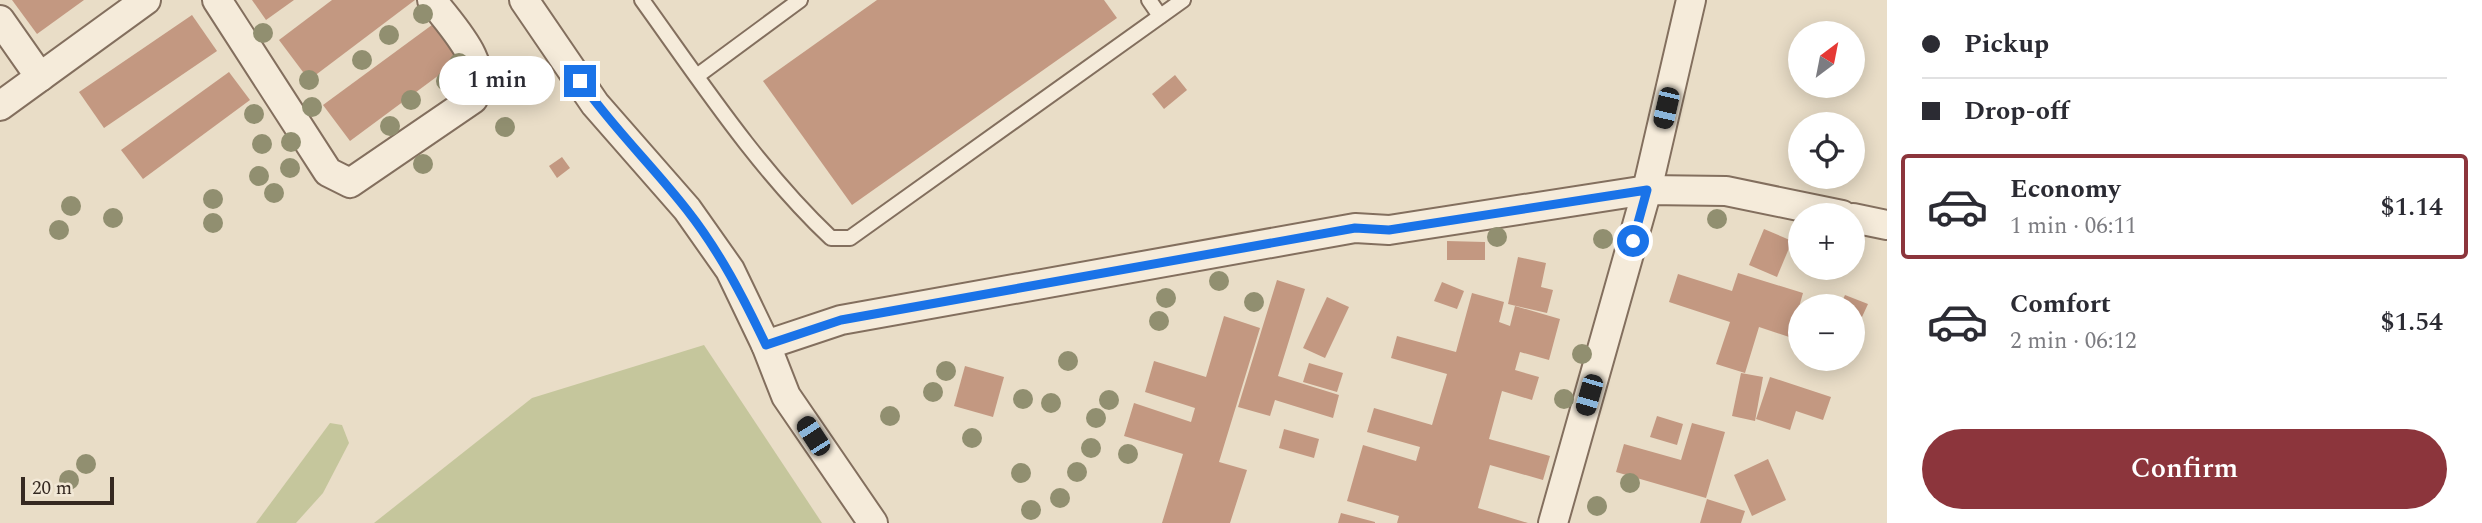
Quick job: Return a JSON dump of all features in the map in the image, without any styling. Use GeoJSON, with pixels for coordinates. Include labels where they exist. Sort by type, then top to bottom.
{"type":"FeatureCollection","features":[{"type":"Feature","properties":{"kind":"street"},"geometry":{"type":"LineString","coordinates":[[0,106],[146,0]]}},
{"type":"Feature","properties":{"kind":"street"},"geometry":{"type":"LineString","coordinates":[[217,0],[328,172],[350,183],[473,99],[479,89],[479,75],[473,57],[432,0]]}},
{"type":"Feature","properties":{"kind":"street"},"geometry":{"type":"LineString","coordinates":[[524,0],[595,104],[687,209],[730,270],[766,345],[786,396],[873,523]]}},
{"type":"Feature","properties":{"kind":"street"},"geometry":{"type":"LineString","coordinates":[[1553,523],[1647,190],[1691,0]]}},
{"type":"Feature","properties":{"kind":"street"},"geometry":{"type":"LineString","coordinates":[[0,20],[40,77]]}},
{"type":"Feature","properties":{"kind":"street"},"geometry":{"type":"LineString","coordinates":[[766,345],[841,320],[1355,228],[1389,230],[1647,190],[1726,191],[1788,204]]}},
{"type":"Feature","properties":{"kind":"street"},"geometry":{"type":"LineString","coordinates":[[1865,220],[1887,225]]}},
{"type":"Feature","properties":{"kind":"lane"},"geometry":{"type":"LineString","coordinates":[[642,0],[730,122],[807,215],[831,238],[850,238],[1183,0]]}},
{"type":"Feature","properties":{"kind":"lane"},"geometry":{"type":"LineString","coordinates":[[697,76],[800,0]]}},
{"type":"Feature","properties":{"kind":"lane"},"geometry":{"type":"LineString","coordinates":[[1149,0],[1160,16]]}},
{"type":"Feature","properties":{"kind":"green space"},"geometry":{"type":"Polygon","coordinates":[[[704,345],[822,523],[374,523],[532,398],[704,345]]]}},
{"type":"Feature","properties":{"kind":"green space"},"geometry":{"type":"Polygon","coordinates":[[[330,423],[342,425],[349,443],[323,493],[296,523],[256,523],[330,423]]]}},
{"type":"Feature","properties":{"kind":"building"},"geometry":{"type":"Polygon","coordinates":[[[12,0],[84,0],[37,34],[12,0]]]}},
{"type":"Feature","properties":{"kind":"building"},"geometry":{"type":"Polygon","coordinates":[[[252,0],[294,0],[266,20],[252,0]]]}},
{"type":"Feature","properties":{"kind":"building"},"geometry":{"type":"Polygon","coordinates":[[[332,0],[415,0],[309,80],[279,40],[332,0]]]}},
{"type":"Feature","properties":{"kind":"building"},"geometry":{"type":"Polygon","coordinates":[[[877,0],[1104,0],[1117,18],[852,205],[763,81],[877,0]]]}},
{"type":"Feature","properties":{"kind":"building"},"geometry":{"type":"Polygon","coordinates":[[[192,15],[217,51],[104,128],[79,92],[192,15]]]}},
{"type":"Feature","properties":{"kind":"building"},"geometry":{"type":"Polygon","coordinates":[[[436,22],[462,58],[350,141],[323,105],[436,22]]]}},
{"type":"Feature","properties":{"kind":"building"},"geometry":{"type":"Polygon","coordinates":[[[229,72],[250,100],[143,179],[121,150],[229,72]]]}},
{"type":"Feature","properties":{"kind":"building"},"geometry":{"type":"Polygon","coordinates":[[[1175,75],[1187,90],[1164,109],[1152,94],[1175,75]]]}},
{"type":"Feature","properties":{"kind":"building"},"geometry":{"type":"Polygon","coordinates":[[[562,157],[570,168],[557,178],[549,166],[562,157]]]}},
{"type":"Feature","properties":{"kind":"building"},"geometry":{"type":"Polygon","coordinates":[[[1764,229],[1788,239],[1788,251],[1777,277],[1749,265],[1764,229]]]}},
{"type":"Feature","properties":{"kind":"building"},"geometry":{"type":"Polygon","coordinates":[[[1447,241],[1485,242],[1485,260],[1447,260],[1447,241]]]}},
{"type":"Feature","properties":{"kind":"building"},"geometry":{"type":"Polygon","coordinates":[[[1518,257],[1546,263],[1541,287],[1553,290],[1547,313],[1508,304],[1518,257]]]}},
{"type":"Feature","properties":{"kind":"building"},"geometry":{"type":"Polygon","coordinates":[[[1738,273],[1803,293],[1788,294],[1788,337],[1759,327],[1745,373],[1716,364],[1730,322],[1669,302],[1678,274],[1732,291],[1738,273]]]}},
{"type":"Feature","properties":{"kind":"building"},"geometry":{"type":"Polygon","coordinates":[[[1277,280],[1305,289],[1278,376],[1339,395],[1333,418],[1275,400],[1270,416],[1238,407],[1277,280]]]}},
{"type":"Feature","properties":{"kind":"building"},"geometry":{"type":"Polygon","coordinates":[[[1442,282],[1464,291],[1457,309],[1434,301],[1442,282]]]}},
{"type":"Feature","properties":{"kind":"building"},"geometry":{"type":"Polygon","coordinates":[[[1472,293],[1504,302],[1499,322],[1510,326],[1515,306],[1560,319],[1549,360],[1520,352],[1515,370],[1539,377],[1532,400],[1502,391],[1489,439],[1550,456],[1543,480],[1490,465],[1478,508],[1528,523],[1397,523],[1399,516],[1347,501],[1363,445],[1416,461],[1420,447],[1367,432],[1374,408],[1432,425],[1447,374],[1391,358],[1397,336],[1456,352],[1472,293]]]}},
{"type":"Feature","properties":{"kind":"building"},"geometry":{"type":"Polygon","coordinates":[[[1327,297],[1349,307],[1325,358],[1303,348],[1327,297]]]}},
{"type":"Feature","properties":{"kind":"building"},"geometry":{"type":"Polygon","coordinates":[[[1224,316],[1260,328],[1219,462],[1247,470],[1230,523],[1162,523],[1183,454],[1124,436],[1134,403],[1191,422],[1195,408],[1145,392],[1154,361],[1206,377],[1224,316]]]}},
{"type":"Feature","properties":{"kind":"building"},"geometry":{"type":"Polygon","coordinates":[[[1309,363],[1343,373],[1337,392],[1303,382],[1309,363]]]}},
{"type":"Feature","properties":{"kind":"building"},"geometry":{"type":"Polygon","coordinates":[[[965,366],[1004,377],[993,417],[954,406],[965,366]]]}},
{"type":"Feature","properties":{"kind":"building"},"geometry":{"type":"Polygon","coordinates":[[[1741,373],[1763,377],[1755,421],[1732,416],[1741,373]]]}},
{"type":"Feature","properties":{"kind":"building"},"geometry":{"type":"Polygon","coordinates":[[[1770,377],[1831,397],[1823,420],[1796,411],[1790,430],[1756,419],[1770,377]]]}},
{"type":"Feature","properties":{"kind":"building"},"geometry":{"type":"Polygon","coordinates":[[[1657,416],[1683,424],[1677,445],[1650,437],[1657,416]]]}},
{"type":"Feature","properties":{"kind":"building"},"geometry":{"type":"Polygon","coordinates":[[[1692,423],[1725,432],[1706,498],[1616,472],[1624,444],[1681,460],[1692,423]]]}},
{"type":"Feature","properties":{"kind":"building"},"geometry":{"type":"Polygon","coordinates":[[[1284,429],[1319,439],[1314,458],[1279,448],[1284,429]]]}},
{"type":"Feature","properties":{"kind":"building"},"geometry":{"type":"Polygon","coordinates":[[[1768,459],[1786,500],[1752,516],[1734,475],[1768,459]]]}},
{"type":"Feature","properties":{"kind":"building"},"geometry":{"type":"Polygon","coordinates":[[[1707,499],[1745,511],[1741,523],[1700,523],[1707,499]]]}},
{"type":"Feature","properties":{"kind":"building"},"geometry":{"type":"Polygon","coordinates":[[[1341,513],[1375,522],[1375,523],[1338,523],[1341,513]]]}},
{"type":"Feature","properties":{"kind":"route"},"geometry":{"type":"LineString","coordinates":[[580,81],[595,104],[687,209],[730,270],[766,345],[841,320],[1355,228],[1389,230],[1647,190],[1633,241]]}}]}
